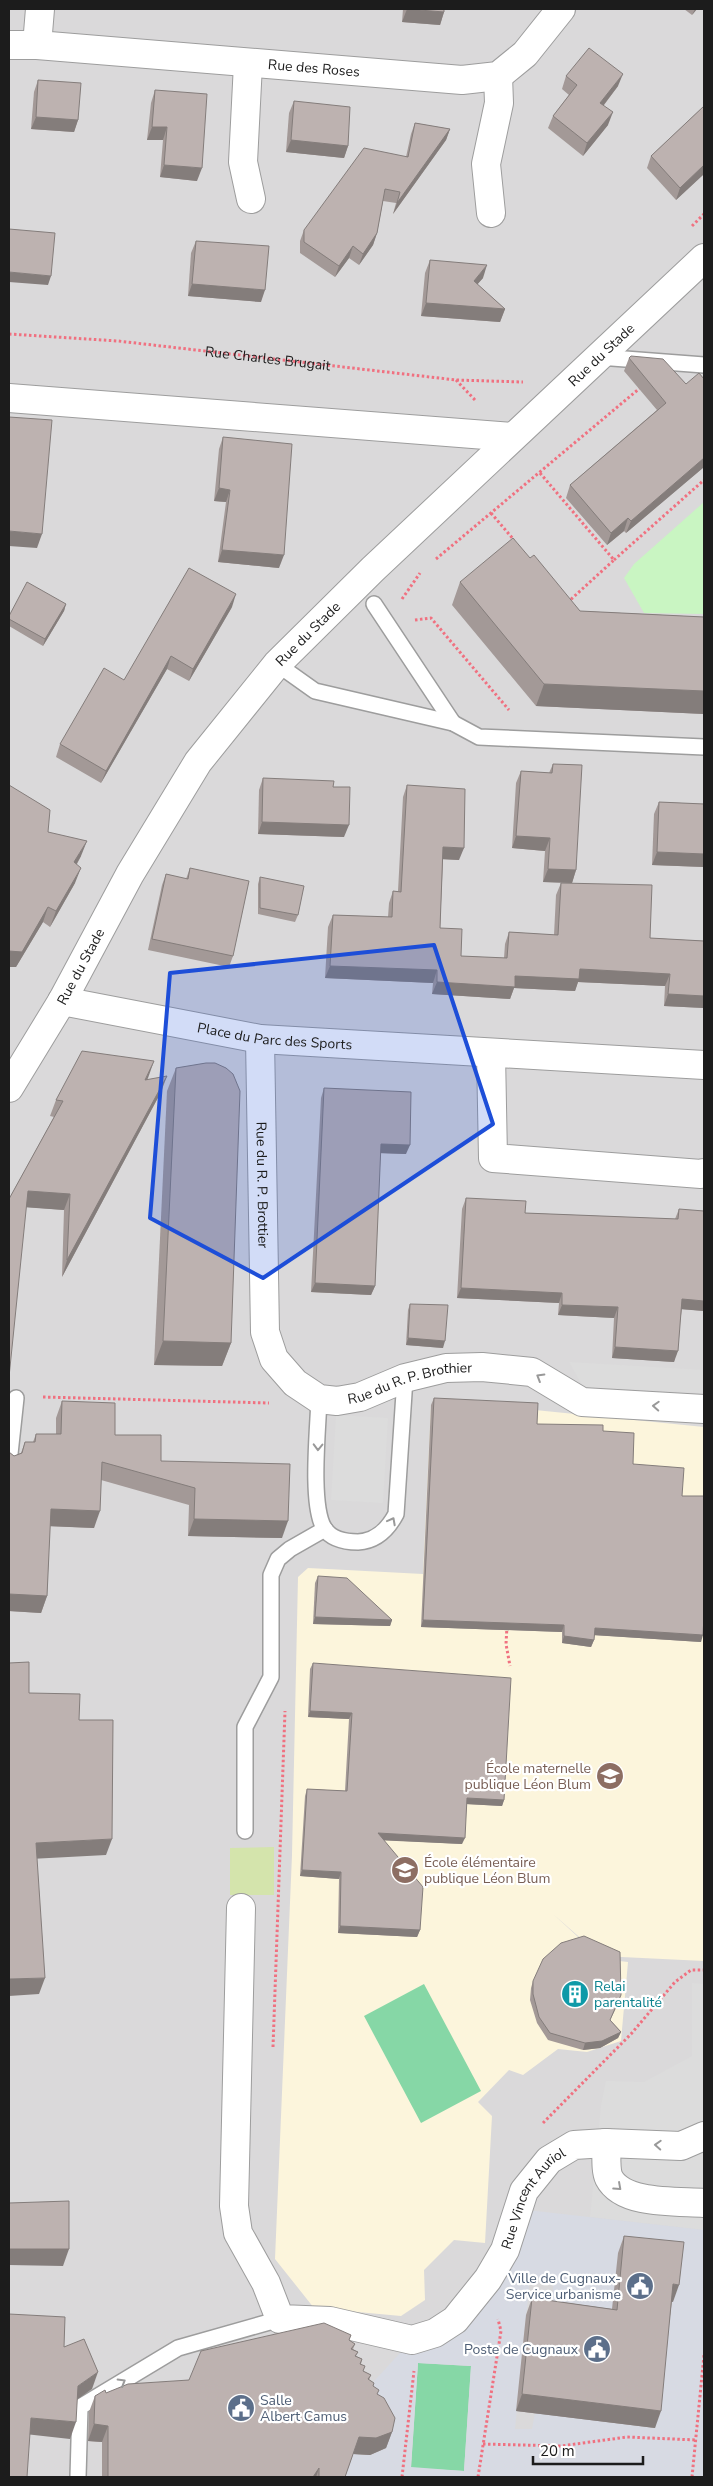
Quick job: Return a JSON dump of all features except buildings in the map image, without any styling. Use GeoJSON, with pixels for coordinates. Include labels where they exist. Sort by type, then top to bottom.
{"type":"FeatureCollection","features":[{"type":"Feature","properties":{"kind":"street"},"geometry":{"type":"LineString","coordinates":[[37,45],[40,9]]}},
{"type":"Feature","properties":{"kind":"street"},"geometry":{"type":"LineString","coordinates":[[490,213],[486,164],[499,103],[498,76],[525,54],[561,9]]}},
{"type":"Feature","properties":{"kind":"street","name":"Rue des Roses"},"geometry":{"type":"LineString","coordinates":[[9,45],[37,45],[248,64],[462,80],[498,76]]}},
{"type":"Feature","properties":{"kind":"street"},"geometry":{"type":"LineString","coordinates":[[248,64],[243,162],[250,198]]}},
{"type":"Feature","properties":{"kind":"street","name":"Rue du Stade"},"geometry":{"type":"LineString","coordinates":[[9,1088],[62,1002],[130,874],[198,762],[277,664],[512,437],[704,258]]}},
{"type":"Feature","properties":{"kind":"street"},"geometry":{"type":"LineString","coordinates":[[9,398],[512,437]]}},
{"type":"Feature","properties":{"kind":"street","name":"Place du Parc des Sports"},"geometry":{"type":"LineString","coordinates":[[62,1002],[260,1040],[704,1065]]}},
{"type":"Feature","properties":{"kind":"street","name":"Rue du R. P. Brottier"},"geometry":{"type":"LineString","coordinates":[[260,1040],[265,1332]]}},
{"type":"Feature","properties":{"kind":"street"},"geometry":{"type":"LineString","coordinates":[[490,1054],[493,1158],[704,1173]]}},
{"type":"Feature","properties":{"kind":"street","name":"Rue du R. P. Brothier"},"geometry":{"type":"LineString","coordinates":[[265,1332],[274,1359],[295,1383],[319,1398],[337,1401],[360,1396],[405,1378],[446,1368],[482,1367],[532,1372],[582,1402],[704,1409]]}},
{"type":"Feature","properties":{"kind":"street"},"geometry":{"type":"LineString","coordinates":[[241,1908],[234,2206],[238,2233],[266,2283],[280,2319],[330,2321],[412,2340]]}},
{"type":"Feature","properties":{"kind":"street","name":"Rue Vincent Auriol"},"geometry":{"type":"LineString","coordinates":[[412,2340],[435,2333],[455,2320],[488,2279],[505,2250],[524,2191],[549,2160],[574,2145],[606,2143],[681,2146],[704,2136]]}},
{"type":"Feature","properties":{"kind":"street"},"geometry":{"type":"LineString","coordinates":[[606,2143],[608,2177],[618,2190],[632,2197],[704,2203]]}},
{"type":"Feature","properties":{"kind":"lane"},"geometry":{"type":"LineString","coordinates":[[598,357],[704,365]]}},
{"type":"Feature","properties":{"kind":"lane"},"geometry":{"type":"LineString","coordinates":[[374,604],[454,723]]}},
{"type":"Feature","properties":{"kind":"lane"},"geometry":{"type":"LineString","coordinates":[[277,664],[315,691],[454,723],[478,737],[704,747]]}},
{"type":"Feature","properties":{"kind":"lane"},"geometry":{"type":"LineString","coordinates":[[319,1398],[317,1504],[325,1529],[339,1540],[359,1542],[376,1537],[389,1528],[396,1514],[405,1378]]}},
{"type":"Feature","properties":{"kind":"lane"},"geometry":{"type":"LineString","coordinates":[[9,1463],[16,1398]]}},
{"type":"Feature","properties":{"kind":"lane"},"geometry":{"type":"LineString","coordinates":[[245,1831],[245,1727],[271,1677],[270,1575],[278,1559],[325,1529]]}},
{"type":"Feature","properties":{"kind":"lane"},"geometry":{"type":"LineString","coordinates":[[78,2477],[80,2407],[178,2348],[280,2319]]}},
{"type":"Feature","properties":{"kind":"path","name":"Rue Charles Brugait"},"geometry":{"type":"LineString","coordinates":[[9,334],[118,342],[456,380],[527,382]]}},
{"type":"Feature","properties":{"kind":"path"},"geometry":{"type":"LineString","coordinates":[[429,564],[540,473],[668,362]]}},
{"type":"Feature","properties":{"kind":"path"},"geometry":{"type":"LineString","coordinates":[[540,473],[614,560]]}},
{"type":"Feature","properties":{"kind":"path"},"geometry":{"type":"LineString","coordinates":[[566,603],[704,480]]}},
{"type":"Feature","properties":{"kind":"path"},"geometry":{"type":"LineString","coordinates":[[492,513],[516,543]]}},
{"type":"Feature","properties":{"kind":"path"},"geometry":{"type":"LineString","coordinates":[[386,622],[422,570]]}},
{"type":"Feature","properties":{"kind":"path"},"geometry":{"type":"LineString","coordinates":[[560,596],[571,609]]}},
{"type":"Feature","properties":{"kind":"path"},"geometry":{"type":"LineString","coordinates":[[386,622],[431,618],[512,715]]}},
{"type":"Feature","properties":{"kind":"path"},"geometry":{"type":"LineString","coordinates":[[16,1398],[36,1396],[292,1403],[295,1383]]}},
{"type":"Feature","properties":{"kind":"path"},"geometry":{"type":"LineString","coordinates":[[508,1618],[506,1644],[510,1666]]}},
{"type":"Feature","properties":{"kind":"path"},"geometry":{"type":"LineString","coordinates":[[273,2055],[285,1708]]}},
{"type":"Feature","properties":{"kind":"path"},"geometry":{"type":"LineString","coordinates":[[536,2130],[631,2034],[675,1982],[691,1970],[704,1970]]}},
{"type":"Feature","properties":{"kind":"path"},"geometry":{"type":"LineString","coordinates":[[478,2477],[501,2331],[488,2279]]}},
{"type":"Feature","properties":{"kind":"path"},"geometry":{"type":"LineString","coordinates":[[402,2477],[414,2361],[412,2340]]}},
{"type":"Feature","properties":{"kind":"path"},"geometry":{"type":"LineString","coordinates":[[692,2477],[704,2355]]}},
{"type":"Feature","properties":{"kind":"path"},"geometry":{"type":"LineString","coordinates":[[483,2444],[561,2446],[627,2438],[696,2440]]}},
{"type":"Feature","properties":{"kind":"highlighted area"},"geometry":{"type":"Polygon","coordinates":[[[434,945],[493,1124],[263,1278],[150,1218],[170,973],[434,945]]]}},
{"type":"Feature","properties":{"kind":"shaded area"},"geometry":{"type":"Polygon","coordinates":[[[9,9],[704,9],[704,2477],[9,2477],[9,9]]]}},
{"type":"Feature","properties":{"kind":"shaded area"},"geometry":{"type":"Polygon","coordinates":[[[569,1362],[704,1370],[704,1393],[583,1387],[569,1362]]]}},
{"type":"Feature","properties":{"kind":"shaded area","name":"École élémentaire publique Léon Blum"},"geometry":{"type":"Polygon","coordinates":[[[431,1405],[535,1410],[704,1427],[704,1961],[601,1956],[553,1914],[602,1959],[628,1962],[621,2041],[587,2052],[558,2049],[523,2075],[509,2070],[478,2102],[492,2116],[485,2243],[454,2240],[424,2270],[425,2300],[401,2316],[314,2308],[275,2259],[292,1855],[298,1577],[308,1568],[423,1574],[431,1405]]]}},
{"type":"Feature","properties":{"kind":"shaded area"},"geometry":{"type":"Polygon","coordinates":[[[336,1415],[388,1418],[383,1503],[331,1500],[336,1415]]]}},
{"type":"Feature","properties":{"kind":"shaded area"},"geometry":{"type":"Polygon","coordinates":[[[692,1983],[704,1984],[704,2230],[590,2217],[601,2106],[606,2081],[644,2082],[692,2056],[692,1983]]]}},
{"type":"Feature","properties":{"kind":"shaded area"},"geometry":{"type":"Polygon","coordinates":[[[527,2210],[704,2230],[704,2477],[345,2477],[353,2454],[370,2455],[386,2448],[365,2391],[412,2340],[435,2333],[527,2210]],[[530,2277],[515,2429],[532,2429],[535,2413],[655,2428],[667,2301],[673,2301],[614,2297],[610,2333],[549,2325],[554,2279],[530,2277]],[[418,2363],[411,2467],[464,2471],[471,2366],[418,2363]]]}},
{"type":"Feature","properties":{"kind":"green space"},"geometry":{"type":"Polygon","coordinates":[[[704,502],[704,614],[644,613],[624,578],[634,564],[704,502]]]}},
{"type":"Feature","properties":{"kind":"green space"},"geometry":{"type":"Polygon","coordinates":[[[274,1847],[274,1895],[230,1895],[230,1848],[274,1847]]]}},
{"type":"Feature","properties":{"kind":"green space"},"geometry":{"type":"Polygon","coordinates":[[[424,1984],[481,2091],[421,2123],[364,2016],[424,1984]]]}},
{"type":"Feature","properties":{"kind":"green space"},"geometry":{"type":"Polygon","coordinates":[[[418,2363],[471,2366],[464,2471],[411,2468],[418,2363]]]}},
{"type":"Feature","properties":{"kind":"place","name":"École maternelle publique Léon Blum"},"geometry":{"type":"Point","coordinates":[610,1776]}},
{"type":"Feature","properties":{"kind":"place","name":"École élémentaire publique Léon Blum"},"geometry":{"type":"Point","coordinates":[405,1870]}},
{"type":"Feature","properties":{"kind":"place","name":"Relai parentalité"},"geometry":{"type":"Point","coordinates":[575,1994]}},
{"type":"Feature","properties":{"kind":"place","name":"Ville de Cugnaux- Service urbanisme"},"geometry":{"type":"Point","coordinates":[640,2286]}},
{"type":"Feature","properties":{"kind":"place","name":"Poste de Cugnaux"},"geometry":{"type":"Point","coordinates":[597,2349]}},
{"type":"Feature","properties":{"kind":"place","name":"Salle Albert Camus"},"geometry":{"type":"Point","coordinates":[241,2408]}}]}
